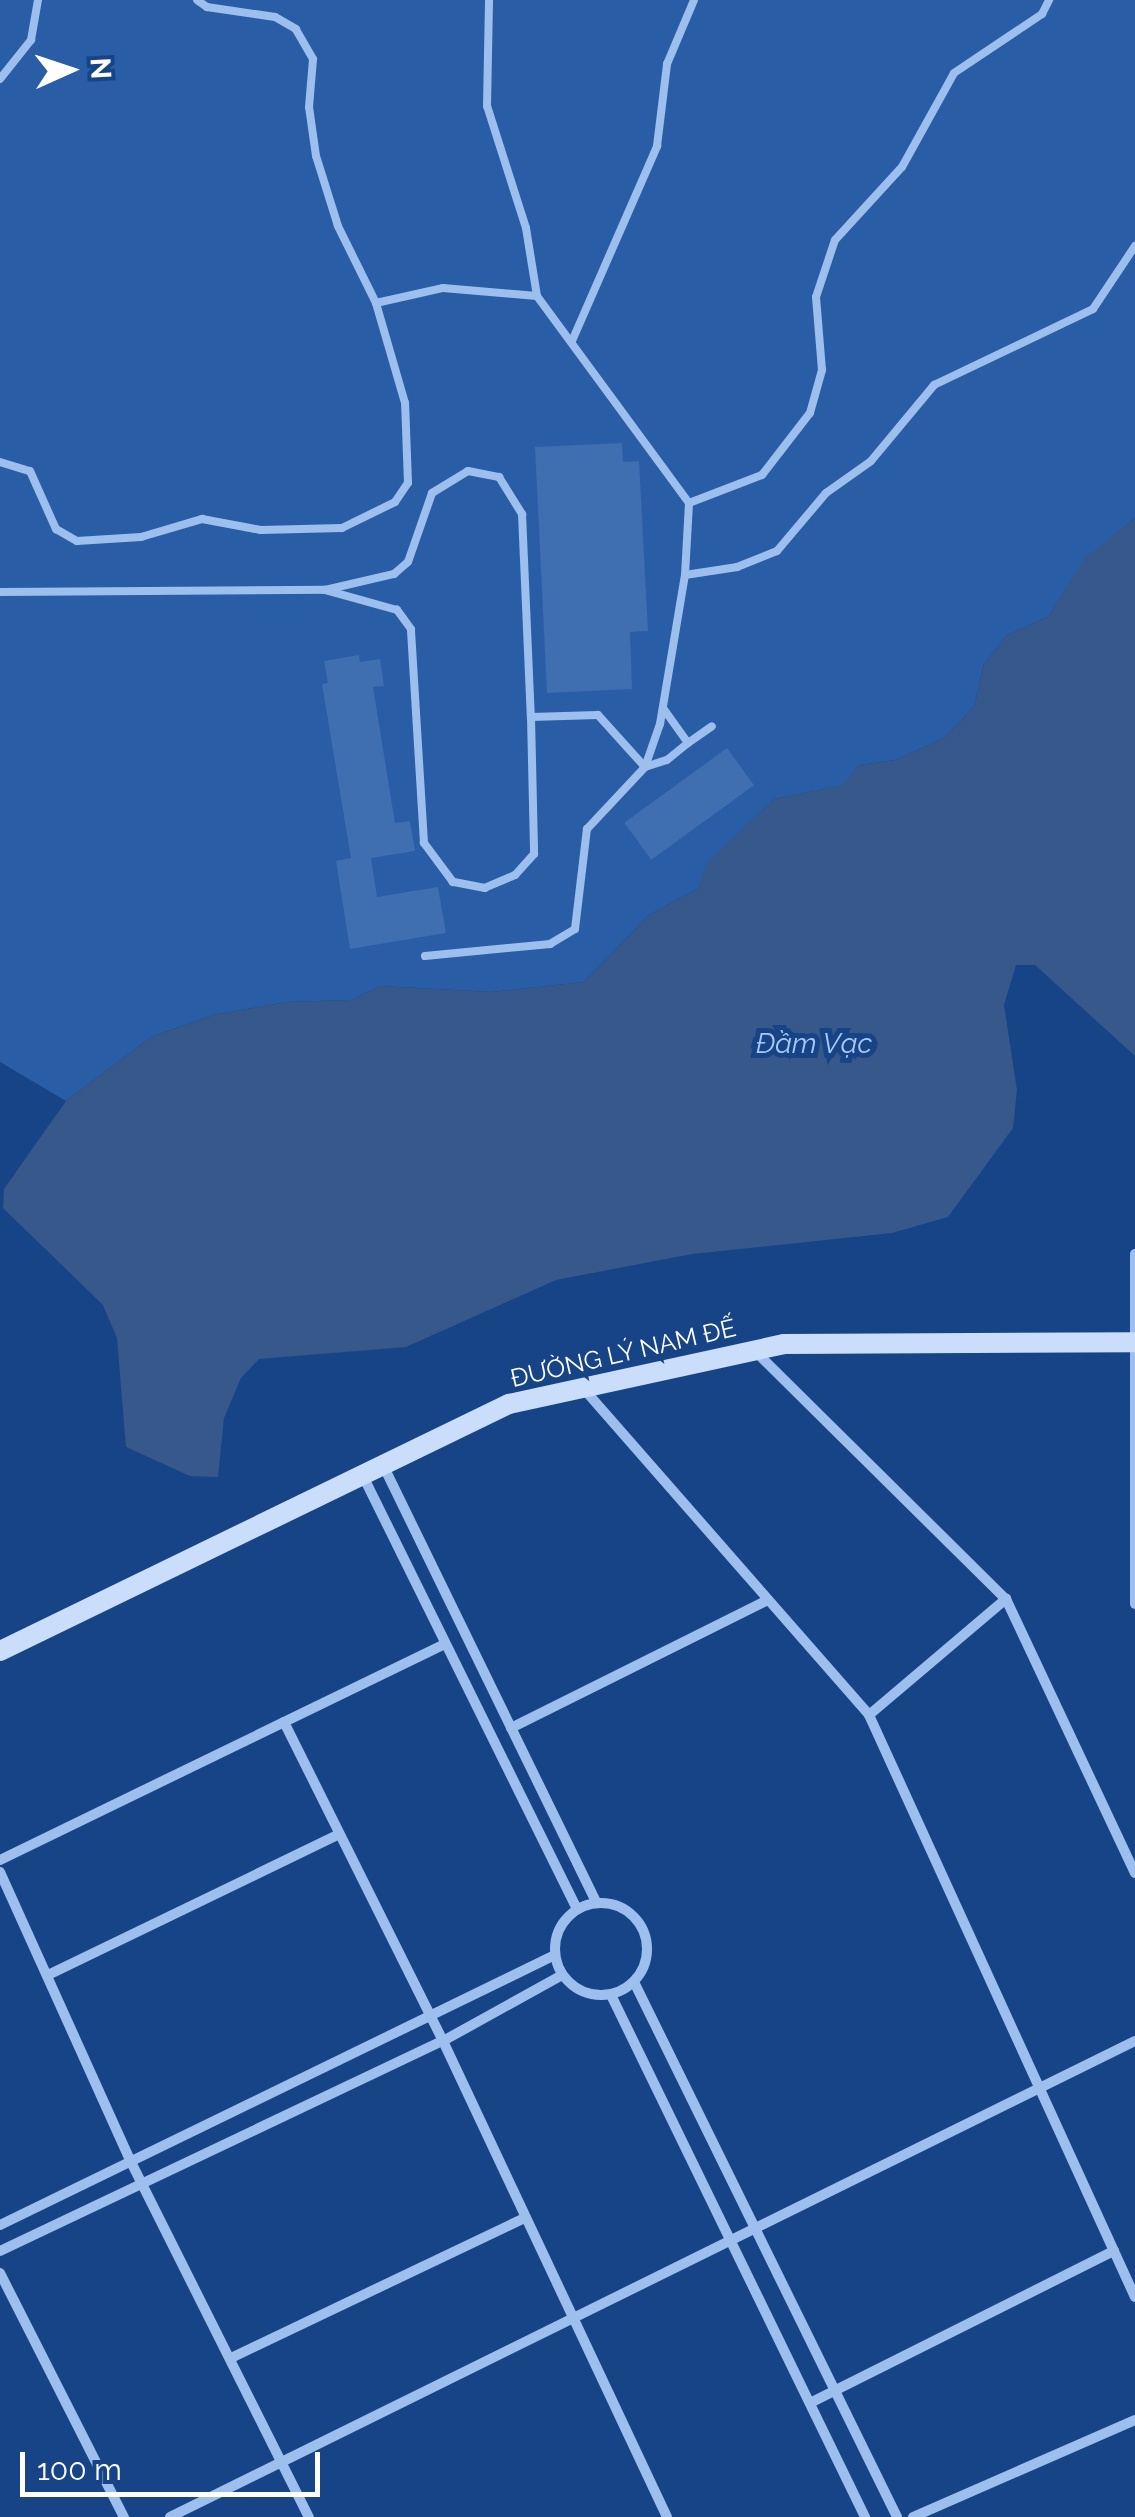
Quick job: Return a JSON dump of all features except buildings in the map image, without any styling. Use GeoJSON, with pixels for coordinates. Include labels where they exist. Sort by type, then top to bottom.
{"type":"FeatureCollection","features":[{"type":"Feature","properties":{"kind":"street"},"geometry":{"type":"LineString","coordinates":[[1135,1254],[1135,1604]]}},
{"type":"Feature","properties":{"kind":"street","name":"ĐƯỜNG LÝ NAM ĐẾ"},"geometry":{"type":"LineString","coordinates":[[0,1652],[382,1462],[509,1404],[753,1349],[1132,1342]]}},
{"type":"Feature","properties":{"kind":"street"},"geometry":{"type":"LineString","coordinates":[[753,1349],[1006,1599],[1135,1873]]}},
{"type":"Feature","properties":{"kind":"street"},"geometry":{"type":"LineString","coordinates":[[582,1386],[869,1715],[1135,2297]]}},
{"type":"Feature","properties":{"kind":"street"},"geometry":{"type":"LineString","coordinates":[[382,1462],[595,1900]]}},
{"type":"Feature","properties":{"kind":"street"},"geometry":{"type":"LineString","coordinates":[[361,1473],[576,1907]]}},
{"type":"Feature","properties":{"kind":"street"},"geometry":{"type":"LineString","coordinates":[[869,1715],[1006,1599]]}},
{"type":"Feature","properties":{"kind":"street"},"geometry":{"type":"LineString","coordinates":[[512,1728],[768,1600]]}},
{"type":"Feature","properties":{"kind":"street"},"geometry":{"type":"LineString","coordinates":[[0,1860],[444,1644]]}},
{"type":"Feature","properties":{"kind":"street"},"geometry":{"type":"LineString","coordinates":[[284,1722],[443,2041],[523,2220],[666,2517]]}},
{"type":"Feature","properties":{"kind":"street"},"geometry":{"type":"LineString","coordinates":[[48,1975],[338,1835]]}},
{"type":"Feature","properties":{"kind":"street"},"geometry":{"type":"LineString","coordinates":[[0,1872],[132,2162],[309,2517]]}},
{"type":"Feature","properties":{"kind":"street"},"geometry":{"type":"LineString","coordinates":[[635,1984],[611,1995],[582,1991],[562,1975],[555,1956],[558,1932],[576,1907],[595,1900],[614,1903],[642,1929],[647,1948],[635,1984],[897,2517]]}},
{"type":"Feature","properties":{"kind":"street"},"geometry":{"type":"LineString","coordinates":[[0,2225],[555,1956]]}},
{"type":"Feature","properties":{"kind":"street"},"geometry":{"type":"LineString","coordinates":[[0,2250],[443,2041],[562,1975]]}},
{"type":"Feature","properties":{"kind":"street"},"geometry":{"type":"LineString","coordinates":[[611,1995],[865,2517]]}},
{"type":"Feature","properties":{"kind":"street"},"geometry":{"type":"LineString","coordinates":[[170,2517],[758,2232],[1135,2041]]}},
{"type":"Feature","properties":{"kind":"street"},"geometry":{"type":"LineString","coordinates":[[231,2358],[523,2220]]}},
{"type":"Feature","properties":{"kind":"street"},"geometry":{"type":"LineString","coordinates":[[810,2403],[837,2393],[1114,2251]]}},
{"type":"Feature","properties":{"kind":"street"},"geometry":{"type":"LineString","coordinates":[[0,2273],[124,2517]]}},
{"type":"Feature","properties":{"kind":"street"},"geometry":{"type":"LineString","coordinates":[[913,2517],[1135,2420]]}},
{"type":"Feature","properties":{"kind":"lane"},"geometry":{"type":"LineString","coordinates":[[0,78],[22,59],[38,0]]}},
{"type":"Feature","properties":{"kind":"lane"},"geometry":{"type":"LineString","coordinates":[[0,462],[30,471],[56,529],[77,541],[142,537],[202,519],[261,530],[355,524],[395,502],[410,470],[405,402],[376,303],[338,226],[316,156],[309,107],[313,59],[296,29],[275,17],[207,8],[197,0]]}},
{"type":"Feature","properties":{"kind":"lane"},"geometry":{"type":"LineString","coordinates":[[426,956],[514,950],[566,937],[581,915],[587,829],[645,766],[663,708],[685,576],[689,502],[537,296],[526,228],[487,106],[489,0]]}},
{"type":"Feature","properties":{"kind":"lane"},"geometry":{"type":"LineString","coordinates":[[572,341],[657,146],[666,64],[694,0]]}},
{"type":"Feature","properties":{"kind":"lane"},"geometry":{"type":"LineString","coordinates":[[689,502],[762,475],[810,412],[822,370],[816,296],[834,240],[902,166],[954,74],[1042,14],[1049,0]]}},
{"type":"Feature","properties":{"kind":"lane"},"geometry":{"type":"LineString","coordinates":[[685,576],[736,568],[777,550],[826,494],[871,460],[934,386],[1093,308],[1135,246]]}},
{"type":"Feature","properties":{"kind":"lane"},"geometry":{"type":"LineString","coordinates":[[376,303],[430,288],[537,296]]}},
{"type":"Feature","properties":{"kind":"lane"},"geometry":{"type":"LineString","coordinates":[[0,592],[325,590],[394,574],[408,562],[432,493],[442,482],[468,471],[499,477],[522,514],[534,854],[501,885],[454,882],[424,843],[410,629],[396,610],[325,590]]}},
{"type":"Feature","properties":{"kind":"lane"},"geometry":{"type":"LineString","coordinates":[[663,708],[688,743]]}},
{"type":"Feature","properties":{"kind":"lane"},"geometry":{"type":"LineString","coordinates":[[531,717],[598,715],[645,766]]}},
{"type":"Feature","properties":{"kind":"lane"},"geometry":{"type":"LineString","coordinates":[[645,766],[667,760],[712,726]]}},
{"type":"Feature","properties":{"kind":"shaded area"},"geometry":{"type":"Polygon","coordinates":[[[0,0],[1135,0],[1135,518],[1085,559],[1048,617],[1007,635],[984,664],[974,707],[944,738],[896,760],[859,765],[845,785],[774,799],[708,863],[699,888],[649,915],[584,982],[491,992],[381,986],[351,1000],[287,1002],[213,1015],[151,1037],[66,1101],[0,1062],[0,0]]]}},
{"type":"Feature","properties":{"kind":"water","name":"Đầm Vạc"},"geometry":{"type":"Polygon","coordinates":[[[1135,518],[1135,1056],[1035,965],[1016,965],[1004,1005],[1017,1090],[1013,1128],[948,1217],[892,1233],[692,1254],[556,1280],[406,1347],[259,1359],[241,1378],[224,1418],[218,1477],[190,1476],[126,1447],[117,1338],[103,1305],[3,1208],[4,1189],[66,1101],[151,1037],[213,1015],[287,1002],[351,1000],[381,986],[491,992],[584,982],[649,915],[699,888],[707,863],[774,799],[844,785],[859,765],[896,760],[944,738],[974,707],[984,664],[1007,635],[1048,617],[1085,558],[1135,518]]]}}]}
